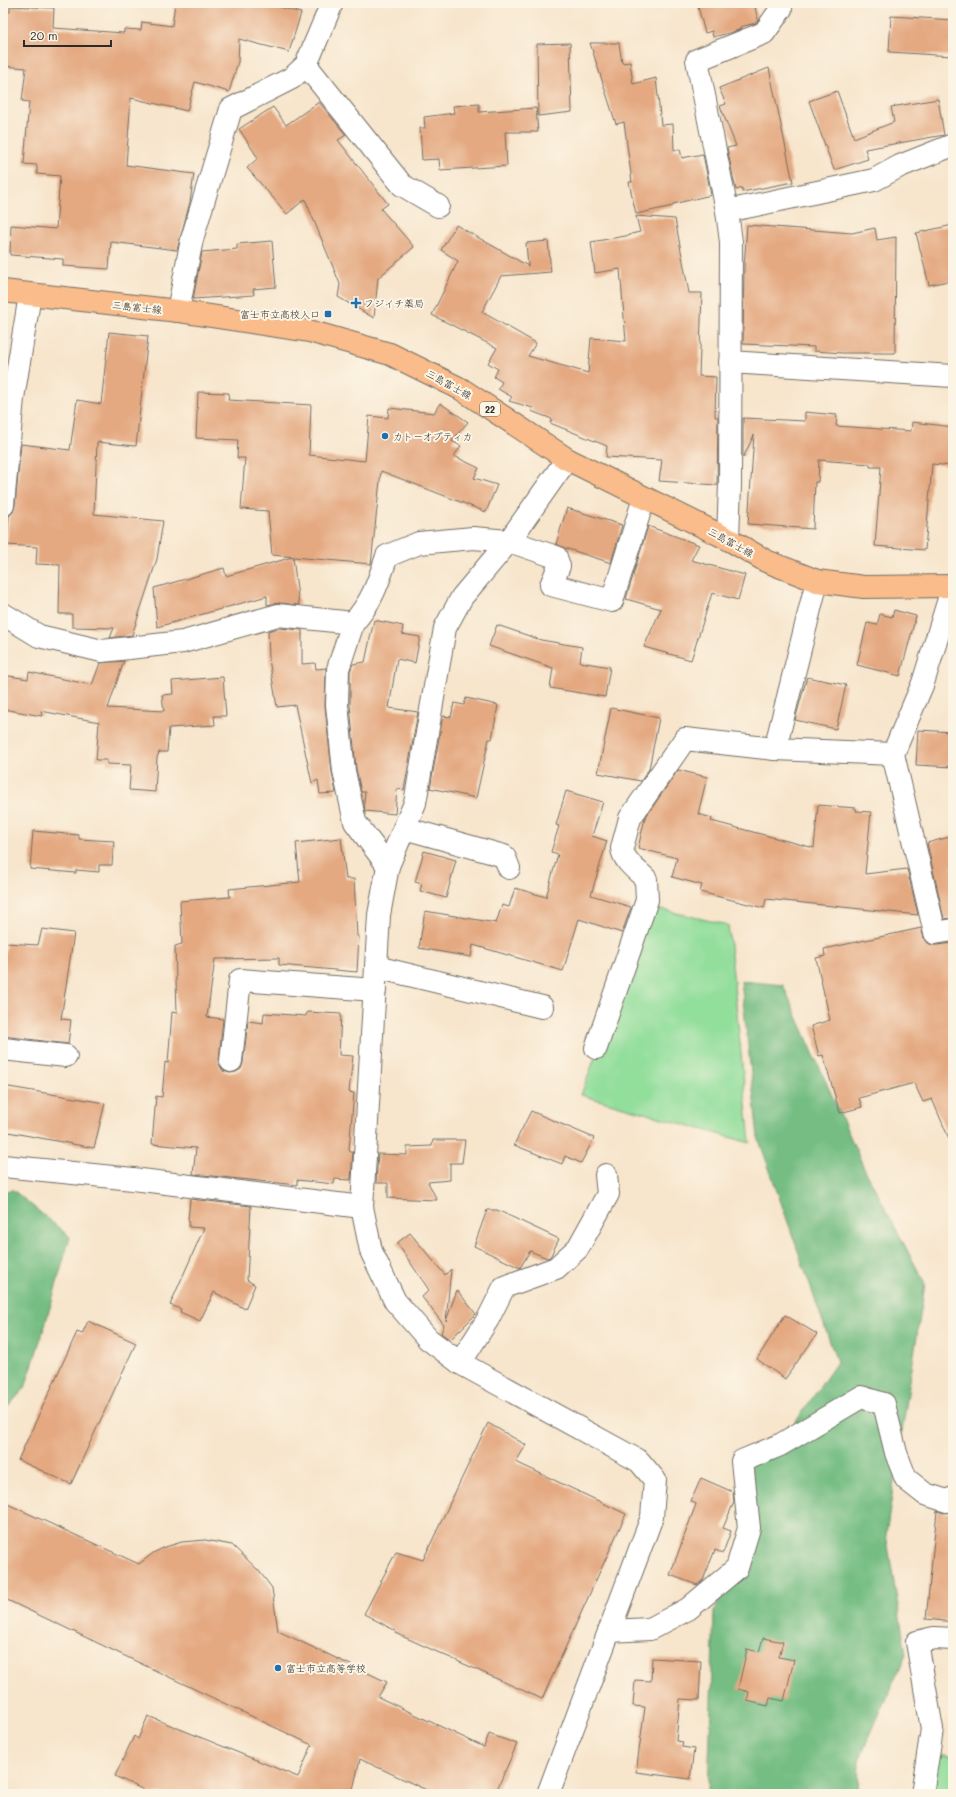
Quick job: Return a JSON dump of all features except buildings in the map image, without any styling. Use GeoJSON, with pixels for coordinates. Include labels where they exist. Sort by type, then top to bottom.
{"type":"FeatureCollection","features":[{"type":"Feature","properties":{"kind":"main road","name":"三島富士線"},"geometry":{"type":"LineString","coordinates":[[3,291],[178,311],[309,331],[390,354],[461,389],[567,460],[728,539],[766,561],[817,581],[864,587],[953,586]]}},
{"type":"Feature","properties":{"kind":"street"},"geometry":{"type":"LineString","coordinates":[[178,311],[192,239],[231,109],[292,78],[306,65],[332,3]]}},
{"type":"Feature","properties":{"kind":"street"},"geometry":{"type":"LineString","coordinates":[[728,539],[730,484],[731,242],[727,211],[697,60],[764,33],[781,9],[779,3]]}},
{"type":"Feature","properties":{"kind":"street"},"geometry":{"type":"LineString","coordinates":[[306,65],[402,185],[438,206]]}},
{"type":"Feature","properties":{"kind":"street"},"geometry":{"type":"LineString","coordinates":[[727,211],[874,180],[900,166],[953,145]]}},
{"type":"Feature","properties":{"kind":"street"},"geometry":{"type":"LineString","coordinates":[[3,505],[13,398],[30,295]]}},
{"type":"Feature","properties":{"kind":"street"},"geometry":{"type":"LineString","coordinates":[[730,362],[953,376]]}},
{"type":"Feature","properties":{"kind":"street"},"geometry":{"type":"LineString","coordinates":[[548,1794],[652,1517],[655,1480],[639,1461],[460,1363],[428,1339],[395,1301],[371,1251],[362,1207],[379,915],[388,866],[415,803],[445,628],[462,597],[509,541],[567,460]]}},
{"type":"Feature","properties":{"kind":"street"},"geometry":{"type":"LineString","coordinates":[[388,866],[355,822],[344,771],[337,704],[338,669],[353,623],[362,612],[377,587],[387,556],[419,543],[473,538],[509,541],[556,556],[559,566],[551,585],[612,601],[644,498]]}},
{"type":"Feature","properties":{"kind":"street"},"geometry":{"type":"LineString","coordinates":[[775,749],[817,581]]}},
{"type":"Feature","properties":{"kind":"street"},"geometry":{"type":"LineString","coordinates":[[953,586],[923,683],[893,754],[935,933],[953,930]]}},
{"type":"Feature","properties":{"kind":"street"},"geometry":{"type":"LineString","coordinates":[[3,614],[39,636],[102,651],[183,642],[278,615],[353,623]]}},
{"type":"Feature","properties":{"kind":"street"},"geometry":{"type":"LineString","coordinates":[[596,1048],[647,900],[646,879],[628,861],[623,853],[622,848],[630,818],[685,739],[775,749],[893,754]]}},
{"type":"Feature","properties":{"kind":"street"},"geometry":{"type":"LineString","coordinates":[[404,828],[504,856],[509,868]]}},
{"type":"Feature","properties":{"kind":"street"},"geometry":{"type":"LineString","coordinates":[[376,967],[542,1007]]}},
{"type":"Feature","properties":{"kind":"street"},"geometry":{"type":"LineString","coordinates":[[231,1061],[240,980],[375,990]]}},
{"type":"Feature","properties":{"kind":"street"},"geometry":{"type":"LineString","coordinates":[[3,1049],[66,1056]]}},
{"type":"Feature","properties":{"kind":"street"},"geometry":{"type":"LineString","coordinates":[[3,1166],[133,1179],[362,1207]]}},
{"type":"Feature","properties":{"kind":"street"},"geometry":{"type":"LineString","coordinates":[[460,1363],[488,1318],[504,1287],[556,1268],[578,1248],[608,1194],[606,1175]]}},
{"type":"Feature","properties":{"kind":"street"},"geometry":{"type":"LineString","coordinates":[[609,1632],[650,1629],[688,1609],[737,1568],[748,1528],[742,1460],[780,1444],[861,1397],[884,1404],[896,1453],[906,1479],[925,1494],[947,1501],[953,1498]]}},
{"type":"Feature","properties":{"kind":"street"},"geometry":{"type":"LineString","coordinates":[[922,1794],[932,1729],[918,1642],[934,1638],[953,1639]]}},
{"type":"Feature","properties":{"kind":"green space"},"geometry":{"type":"Polygon","coordinates":[[[651,907],[728,925],[750,1143],[581,1095],[651,907]]]}},
{"type":"Feature","properties":{"kind":"green space"},"geometry":{"type":"Polygon","coordinates":[[[741,981],[783,985],[864,1168],[925,1284],[886,1534],[906,1654],[859,1760],[858,1794],[708,1794],[714,1610],[750,1543],[742,1461],[780,1445],[837,1362],[758,1137],[741,981]]]}},
{"type":"Feature","properties":{"kind":"green space"},"geometry":{"type":"Polygon","coordinates":[[[13,1190],[70,1237],[25,1388],[3,1412],[3,1191],[13,1190]]]}},
{"type":"Feature","properties":{"kind":"green space"},"geometry":{"type":"Polygon","coordinates":[[[930,1750],[953,1756],[953,1794],[917,1794],[930,1750]]]}},
{"type":"Feature","properties":{"kind":"place","name":"フジイチ薬局"},"geometry":{"type":"Point","coordinates":[356,303]}},
{"type":"Feature","properties":{"kind":"place","name":"富士市立高校入口"},"geometry":{"type":"Point","coordinates":[328,314]}},
{"type":"Feature","properties":{"kind":"place","name":"カトーオプティカ"},"geometry":{"type":"Point","coordinates":[385,436]}},
{"type":"Feature","properties":{"kind":"place","name":"富士市立高等学校"},"geometry":{"type":"Point","coordinates":[278,1668]}}]}
